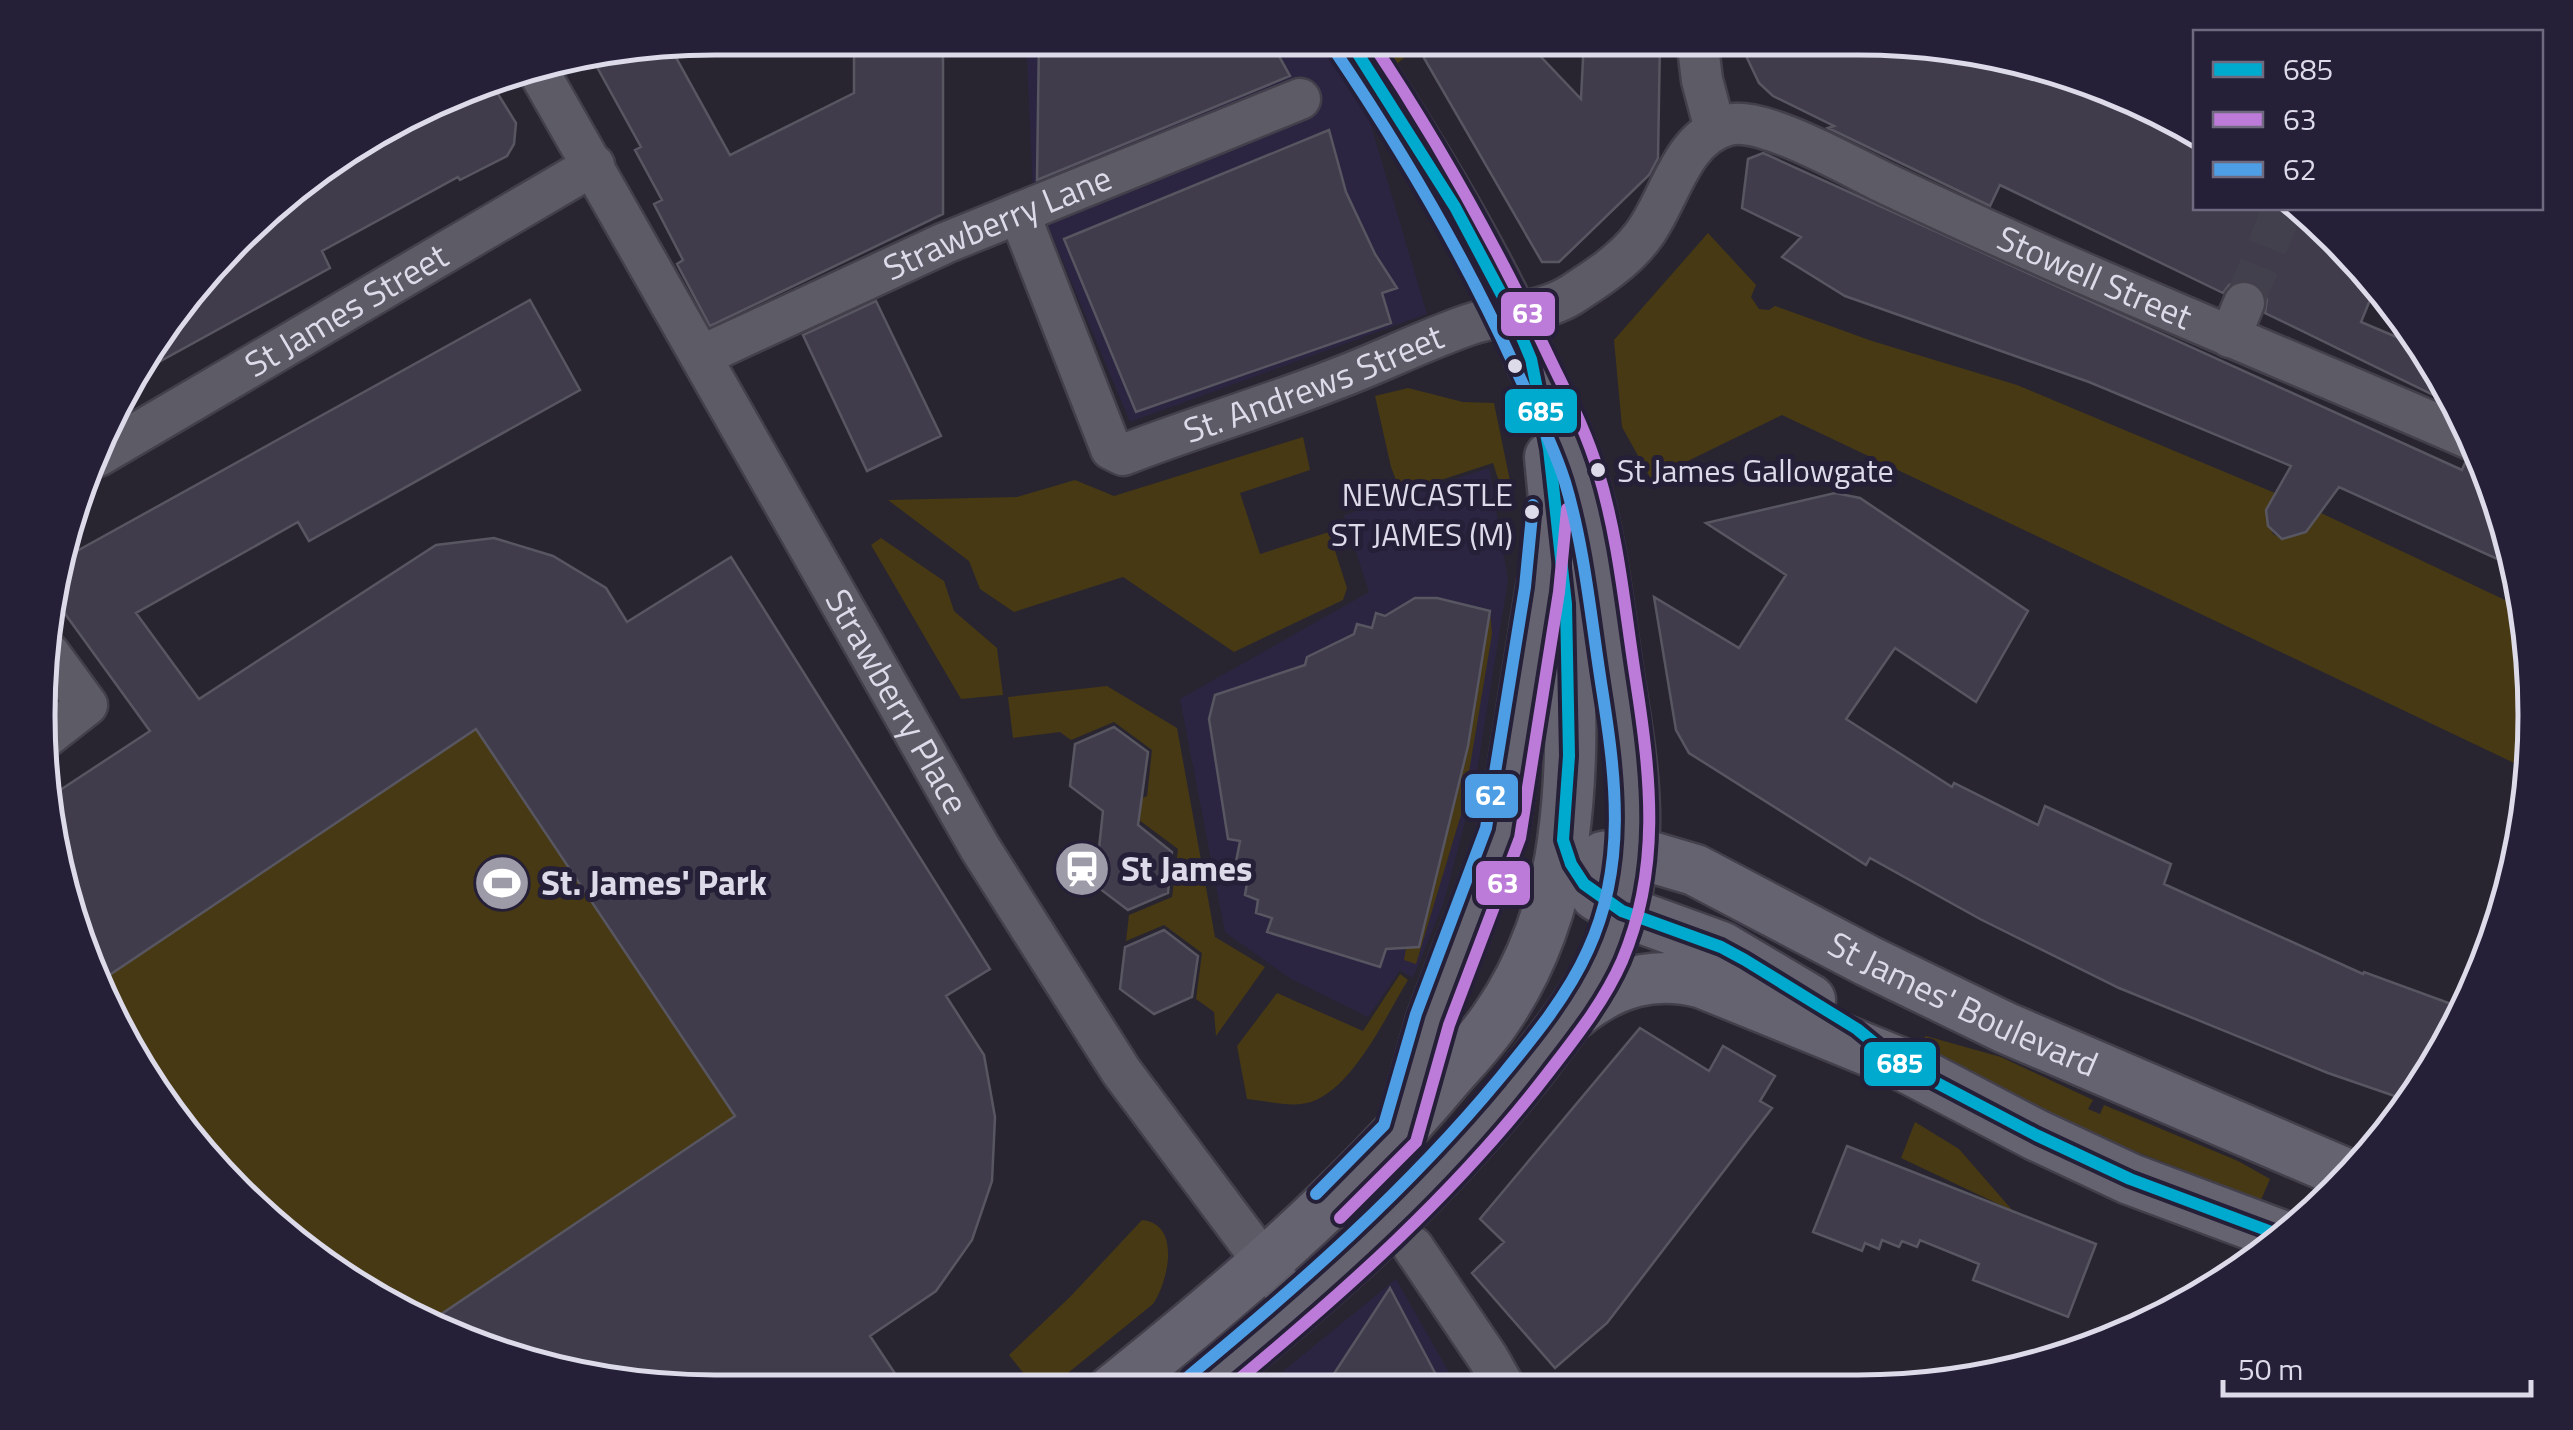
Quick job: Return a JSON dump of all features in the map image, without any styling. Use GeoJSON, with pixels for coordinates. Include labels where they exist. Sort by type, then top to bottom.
{"type":"FeatureCollection","features":[{"type":"Feature","properties":{"kind":"main road"},"geometry":{"type":"LineString","coordinates":[[1217,1375],[1365,1249],[1477,1136],[1568,1019],[1594,978],[1622,910],[1634,852],[1636,808],[1625,721],[1594,528],[1580,472],[1561,420],[1512,314],[1455,207],[1359,55]]}},
{"type":"Feature","properties":{"kind":"main road"},"geometry":{"type":"LineString","coordinates":[[1131,1375],[1318,1215],[1400,1134],[1496,1020],[1526,966],[1563,872],[1570,682],[1566,604],[1543,409],[1530,359]]}},
{"type":"Feature","properties":{"kind":"main road"},"geometry":{"type":"LineString","coordinates":[[1400,1134],[1432,1020],[1488,876],[1507,813],[1542,589],[1552,476]]}},
{"type":"Feature","properties":{"kind":"main road"},"geometry":{"type":"LineString","coordinates":[[1563,872],[1606,856],[1634,852]]}},
{"type":"Feature","properties":{"kind":"main road","name":"St James' Boulevard"},"geometry":{"type":"LineString","coordinates":[[1634,852],[1695,870],[2006,1028],[2336,1170]]}},
{"type":"Feature","properties":{"kind":"main road","name":"St James' Boulevard"},"geometry":{"type":"LineString","coordinates":[[1563,872],[1622,910],[1721,946],[1857,1029],[1897,1062]]}},
{"type":"Feature","properties":{"kind":"main road","name":"St James' Boulevard"},"geometry":{"type":"LineString","coordinates":[[1568,1019],[1596,996],[1617,986],[1650,978],[1681,977],[1897,1062],[2130,1179],[2269,1231]]}},
{"type":"Feature","properties":{"kind":"street"},"geometry":{"type":"LineString","coordinates":[[1699,55],[1716,129]]}},
{"type":"Feature","properties":{"kind":"street","name":"Strawberry Place"},"geometry":{"type":"LineString","coordinates":[[542,78],[909,727],[1040,946],[1121,1071],[1298,1308]]}},
{"type":"Feature","properties":{"kind":"street","name":"Strawberry Lane"},"geometry":{"type":"LineString","coordinates":[[701,356],[937,247],[1300,99]]}},
{"type":"Feature","properties":{"kind":"street","name":"Stowell Street"},"geometry":{"type":"LineString","coordinates":[[1716,129],[1741,122],[1756,124],[2237,320],[2453,429]]}},
{"type":"Feature","properties":{"kind":"street","name":"St. Andrews Street"},"geometry":{"type":"LineString","coordinates":[[1019,213],[1111,449],[1124,455],[1334,380],[1468,324],[1567,298],[1623,258],[1642,238],[1689,154],[1716,129]]}},
{"type":"Feature","properties":{"kind":"street","name":"St James Street"},"geometry":{"type":"LineString","coordinates":[[111,448],[594,164]]}},
{"type":"Feature","properties":{"kind":"street"},"geometry":{"type":"LineString","coordinates":[[55,730],[87,705],[57,662]]}},
{"type":"Feature","properties":{"kind":"street"},"geometry":{"type":"LineString","coordinates":[[1413,1247],[1497,1373]]}},
{"type":"Feature","properties":{"kind":"shaded area"},"geometry":{"type":"Polygon","coordinates":[[[1027,55],[1350,55],[1427,314],[1130,422],[1033,190],[1027,55]]]}},
{"type":"Feature","properties":{"kind":"shaded area"},"geometry":{"type":"Polygon","coordinates":[[[1387,55],[1407,55],[1393,67],[1387,55]]]}},
{"type":"Feature","properties":{"kind":"shaded area"},"geometry":{"type":"Polygon","coordinates":[[[1708,233],[1756,285],[1751,297],[1759,309],[1775,306],[1872,341],[2017,385],[2275,493],[2266,517],[2273,534],[2282,539],[2306,532],[2321,513],[2507,601],[2517,672],[2516,764],[1782,415],[1651,479],[1622,427],[1614,340],[1708,233]]]}},
{"type":"Feature","properties":{"kind":"shaded area"},"geometry":{"type":"Polygon","coordinates":[[[1408,388],[1463,402],[1494,403],[1510,481],[1500,485],[1493,463],[1401,493],[1375,396],[1408,388]]]}},
{"type":"Feature","properties":{"kind":"shaded area"},"geometry":{"type":"Polygon","coordinates":[[[1303,437],[1310,470],[1240,493],[1260,554],[1329,532],[1347,588],[1343,600],[1234,652],[1123,577],[1014,612],[980,589],[969,561],[888,500],[1017,497],[1075,480],[1114,496],[1303,437]]]}},
{"type":"Feature","properties":{"kind":"shaded area"},"geometry":{"type":"Polygon","coordinates":[[[1489,468],[1508,580],[1475,783],[1444,902],[1413,978],[1400,970],[1368,1017],[1291,979],[1225,932],[1180,699],[1369,592],[1344,515],[1489,468]]]}},
{"type":"Feature","properties":{"kind":"shaded area","name":"St. James' Park"},"geometry":{"type":"Polygon","coordinates":[[[494,538],[553,556],[606,588],[628,622],[731,557],[990,969],[947,996],[984,1055],[995,1117],[992,1181],[972,1240],[936,1291],[870,1336],[896,1375],[672,1374],[544,1353],[462,1325],[348,1264],[280,1211],[248,1182],[191,1117],[143,1045],[105,968],[90,927],[77,886],[60,790],[436,545],[494,538]]]}},
{"type":"Feature","properties":{"kind":"shaded area"},"geometry":{"type":"Polygon","coordinates":[[[881,538],[944,581],[954,611],[997,648],[1003,695],[961,699],[871,545],[881,538]]]}},
{"type":"Feature","properties":{"kind":"shaded area"},"geometry":{"type":"Polygon","coordinates":[[[1490,611],[1492,634],[1463,808],[1416,964],[1404,960],[1406,948],[1419,947],[1468,746],[1490,611]]]}},
{"type":"Feature","properties":{"kind":"shaded area"},"geometry":{"type":"Polygon","coordinates":[[[1107,686],[1177,728],[1215,937],[1265,967],[1216,1036],[1214,1012],[1196,999],[1202,953],[1164,925],[1126,941],[1129,915],[1172,897],[1178,849],[1139,820],[1100,837],[1103,815],[1147,796],[1152,750],[1114,722],[1071,740],[1060,732],[1013,738],[1008,697],[1107,686]]]}},
{"type":"Feature","properties":{"kind":"shaded area"},"geometry":{"type":"Polygon","coordinates":[[[1400,974],[1408,980],[1379,1031],[1341,1082],[1311,1102],[1247,1099],[1237,1046],[1277,993],[1363,1031],[1400,974]]]}},
{"type":"Feature","properties":{"kind":"shaded area"},"geometry":{"type":"Polygon","coordinates":[[[1926,1036],[2001,1057],[2093,1100],[2088,1109],[2100,1114],[2104,1105],[2238,1161],[2270,1179],[2261,1200],[2088,1133],[1917,1045],[1926,1036]]]}},
{"type":"Feature","properties":{"kind":"shaded area"},"geometry":{"type":"Polygon","coordinates":[[[1915,1122],[1959,1149],[2013,1211],[1901,1158],[1915,1122]]]}},
{"type":"Feature","properties":{"kind":"shaded area"},"geometry":{"type":"Polygon","coordinates":[[[1142,1220],[1163,1232],[1167,1269],[1153,1304],[1065,1375],[1025,1375],[1009,1355],[1142,1220]]]}},
{"type":"Feature","properties":{"kind":"shaded area"},"geometry":{"type":"Polygon","coordinates":[[[1396,1279],[1451,1375],[1278,1375],[1396,1279]]]}},
{"type":"Feature","properties":{"kind":"building"},"geometry":{"type":"Polygon","coordinates":[[[854,55],[943,55],[943,214],[710,326],[677,264],[683,260],[654,204],[662,200],[635,150],[641,147],[597,66],[675,56],[730,155],[854,93],[854,55]]]}},
{"type":"Feature","properties":{"kind":"building"},"geometry":{"type":"Polygon","coordinates":[[[1039,55],[1278,55],[1290,76],[1037,180],[1039,55]]]}},
{"type":"Feature","properties":{"kind":"building"},"geometry":{"type":"Polygon","coordinates":[[[1539,55],[1581,99],[1583,55],[1660,55],[1658,158],[1649,175],[1559,262],[1542,262],[1424,58],[1539,55]]]}},
{"type":"Feature","properties":{"kind":"building"},"geometry":{"type":"Polygon","coordinates":[[[1746,55],[1901,56],[2029,77],[2150,123],[2193,146],[2193,210],[2282,210],[2325,248],[2370,299],[2361,322],[2400,339],[2436,396],[2265,313],[2267,299],[2254,282],[2240,280],[2223,293],[2000,185],[1990,206],[1828,128],[1834,126],[1773,96],[1759,83],[1746,55]]]}},
{"type":"Feature","properties":{"kind":"building"},"geometry":{"type":"Polygon","coordinates":[[[497,92],[516,123],[514,144],[507,156],[460,180],[458,177],[322,251],[330,268],[157,363],[191,313],[248,248],[313,191],[385,143],[497,92]]]}},
{"type":"Feature","properties":{"kind":"building"},"geometry":{"type":"Polygon","coordinates":[[[1329,130],[1346,192],[1375,254],[1397,288],[1382,293],[1391,323],[1136,412],[1064,239],[1329,130]]]}},
{"type":"Feature","properties":{"kind":"building"},"geometry":{"type":"Polygon","coordinates":[[[1763,153],[2462,470],[2468,463],[2499,560],[2339,487],[2306,532],[2282,539],[2268,526],[2266,510],[2291,466],[2089,382],[1845,296],[1782,257],[1801,237],[1742,208],[1748,159],[1763,153]]]}},
{"type":"Feature","properties":{"kind":"building","name":"St. James' Park"},"geometry":{"type":"Polygon","coordinates":[[[530,300],[580,390],[309,541],[298,522],[136,613],[199,699],[436,545],[494,538],[553,556],[606,588],[627,622],[731,557],[990,969],[946,996],[984,1055],[995,1117],[992,1181],[972,1240],[936,1291],[870,1336],[896,1375],[715,1375],[629,1369],[544,1353],[440,1315],[735,1116],[476,729],[109,976],[77,886],[60,790],[150,731],[64,612],[75,552],[530,300]]]}},
{"type":"Feature","properties":{"kind":"building"},"geometry":{"type":"Polygon","coordinates":[[[876,301],[941,436],[867,471],[803,335],[876,301]]]}},
{"type":"Feature","properties":{"kind":"building"},"geometry":{"type":"Polygon","coordinates":[[[1835,493],[1860,498],[2028,611],[1976,702],[1895,648],[1846,719],[1952,787],[1954,783],[2038,825],[2045,806],[2171,864],[2164,884],[2363,974],[2451,1004],[2397,1097],[2119,988],[1980,919],[1870,858],[1866,865],[1689,753],[1676,730],[1654,597],[1739,648],[1786,575],[1706,523],[1835,493]]]}},
{"type":"Feature","properties":{"kind":"building"},"geometry":{"type":"Polygon","coordinates":[[[1415,598],[1437,598],[1490,611],[1468,746],[1419,947],[1386,949],[1380,967],[1267,932],[1272,918],[1256,913],[1258,900],[1245,895],[1247,883],[1233,878],[1240,841],[1228,839],[1209,719],[1215,695],[1305,665],[1307,657],[1354,634],[1357,624],[1372,628],[1376,613],[1385,616],[1415,598]]]}},
{"type":"Feature","properties":{"kind":"building"},"geometry":{"type":"Polygon","coordinates":[[[1114,727],[1148,752],[1138,825],[1172,852],[1168,893],[1128,910],[1095,885],[1103,811],[1070,786],[1075,744],[1114,727]]]}},
{"type":"Feature","properties":{"kind":"building"},"geometry":{"type":"Polygon","coordinates":[[[1164,930],[1198,956],[1192,997],[1154,1014],[1120,989],[1125,947],[1164,930]]]}},
{"type":"Feature","properties":{"kind":"building"},"geometry":{"type":"Polygon","coordinates":[[[1640,1028],[1709,1071],[1723,1046],[1775,1076],[1760,1101],[1772,1108],[1607,1323],[1555,1368],[1472,1273],[1504,1242],[1480,1219],[1640,1028]]]}},
{"type":"Feature","properties":{"kind":"building"},"geometry":{"type":"Polygon","coordinates":[[[1847,1146],[2096,1244],[2068,1317],[1973,1280],[1979,1264],[1920,1240],[1917,1247],[1902,1241],[1899,1247],[1882,1240],[1879,1249],[1865,1243],[1862,1251],[1813,1232],[1847,1146]]]}},
{"type":"Feature","properties":{"kind":"building"},"geometry":{"type":"Polygon","coordinates":[[[1390,1288],[1436,1375],[1333,1375],[1390,1288]]]}},
{"type":"Feature","properties":{"kind":"tunnel"},"geometry":{"type":"LineString","coordinates":[[2244,303],[2282,210]]}},
{"type":"Feature","properties":{"kind":"transit line","name":"62"},"geometry":{"type":"LineString","coordinates":[[1190,1375],[1312,1271],[1390,1197],[1511,1064],[1580,967],[1600,918],[1613,854],[1614,788],[1607,722],[1583,559],[1560,467],[1453,244],[1338,55]]}},
{"type":"Feature","properties":{"kind":"transit line","name":"685"},"geometry":{"type":"LineString","coordinates":[[1359,55],[1455,207],[1512,314],[1531,359],[1549,449],[1566,604],[1569,756],[1563,840],[1571,864],[1584,884],[1622,911],[1721,947],[1745,960],[1857,1029],[1897,1062],[2036,1135],[2130,1179],[2269,1231]]}},
{"type":"Feature","properties":{"kind":"transit line","name":"63"},"geometry":{"type":"LineString","coordinates":[[1243,1375],[1437,1200],[1548,1073],[1598,1005],[1622,961],[1643,892],[1648,858],[1648,788],[1641,717],[1616,549],[1593,456],[1569,398],[1486,233],[1380,55]]}},
{"type":"Feature","properties":{"kind":"transit line","name":"62"},"geometry":{"type":"LineString","coordinates":[[1316,1194],[1384,1125],[1416,1014],[1486,828],[1525,587],[1533,505]]}},
{"type":"Feature","properties":{"kind":"transit line","name":"63"},"geometry":{"type":"LineString","coordinates":[[1340,1218],[1416,1142],[1449,1025],[1520,838],[1559,592],[1567,509]]}},
{"type":"Feature","properties":{"kind":"place","name":"St James Gallowgate"},"geometry":{"type":"Point","coordinates":[1598,470]}},
{"type":"Feature","properties":{"kind":"place","name":"NEWCASTLE ST JAMES (M)"},"geometry":{"type":"Point","coordinates":[1532,512]}},
{"type":"Feature","properties":{"kind":"place","name":"St James"},"geometry":{"type":"Point","coordinates":[1082,869]}},
{"type":"Feature","properties":{"kind":"place","name":"St. James' Park"},"geometry":{"type":"Point","coordinates":[502,883]}}]}
